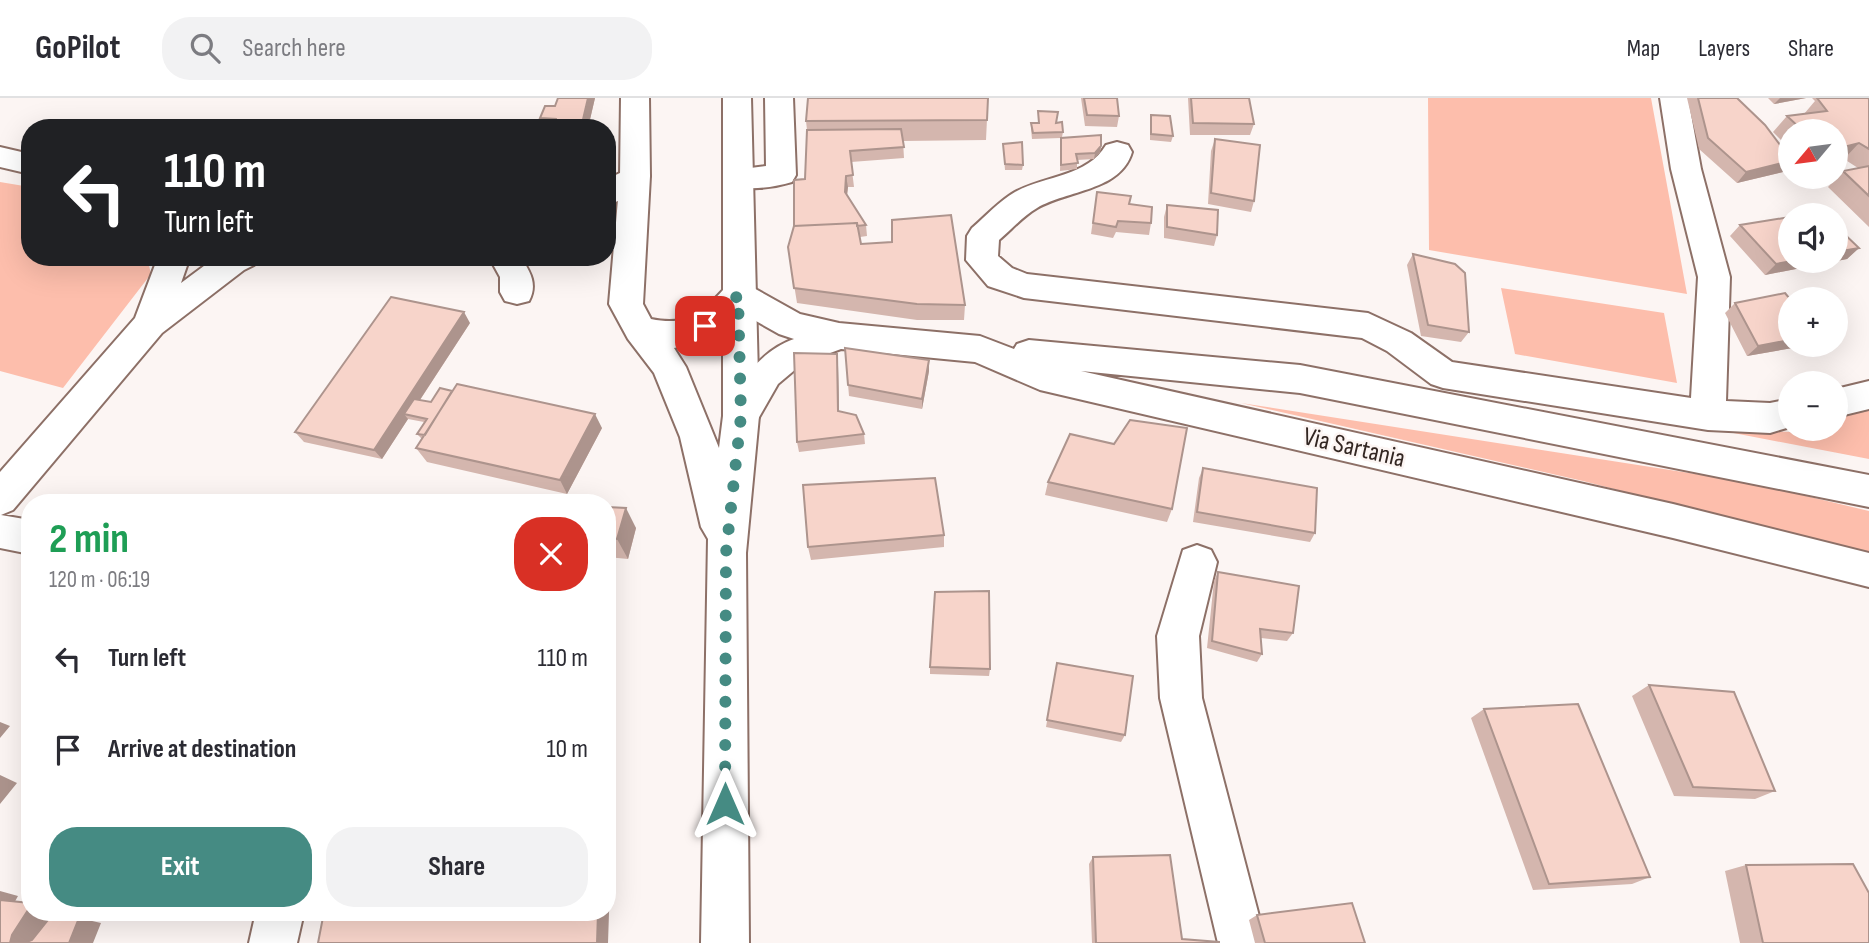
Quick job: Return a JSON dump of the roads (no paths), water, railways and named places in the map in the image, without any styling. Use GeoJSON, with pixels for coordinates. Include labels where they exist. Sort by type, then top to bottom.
{"type":"FeatureCollection","features":[{"type":"Feature","properties":{"kind":"street"},"geometry":{"type":"LineString","coordinates":[[635,98],[635,176],[619,238],[626,304],[640,330],[669,367],[698,437],[726,553]]}},
{"type":"Feature","properties":{"kind":"street"},"geometry":{"type":"LineString","coordinates":[[725,943],[726,553],[741,416],[737,98]]}},
{"type":"Feature","properties":{"kind":"street"},"geometry":{"type":"LineString","coordinates":[[738,177],[780,175],[779,98]]}},
{"type":"Feature","properties":{"kind":"street"},"geometry":{"type":"LineString","coordinates":[[1674,98],[1686,169],[1714,277],[1708,415]]}},
{"type":"Feature","properties":{"kind":"street"},"geometry":{"type":"LineString","coordinates":[[1117,152],[1114,162],[1080,181],[1027,200],[983,236],[982,260],[1000,277],[1024,286],[1368,326],[1399,342],[1443,374],[1708,415],[1770,418],[1778,416]]}},
{"type":"Feature","properties":{"kind":"street"},"geometry":{"type":"LineString","coordinates":[[0,157],[21,162]]}},
{"type":"Feature","properties":{"kind":"street"},"geometry":{"type":"LineString","coordinates":[[616,188],[635,176]]}},
{"type":"Feature","properties":{"kind":"street"},"geometry":{"type":"LineString","coordinates":[[150,324],[172,266]]}},
{"type":"Feature","properties":{"kind":"street"},"geometry":{"type":"LineString","coordinates":[[0,499],[150,324],[227,266]]}},
{"type":"Feature","properties":{"kind":"street"},"geometry":{"type":"LineString","coordinates":[[510,266],[516,277],[517,292]]}},
{"type":"Feature","properties":{"kind":"street"},"geometry":{"type":"LineString","coordinates":[[640,330],[666,337],[691,334],[719,318],[738,295]]}},
{"type":"Feature","properties":{"kind":"street","name":"Via Sartania"},"geometry":{"type":"LineString","coordinates":[[738,295],[791,325],[839,336],[980,349],[1040,376],[1673,521],[1869,570]]}},
{"type":"Feature","properties":{"kind":"street","name":"Via Sartania"},"geometry":{"type":"LineString","coordinates":[[741,416],[766,374],[791,354],[839,336]]}},
{"type":"Feature","properties":{"kind":"street"},"geometry":{"type":"LineString","coordinates":[[980,349],[1300,379],[1869,491]]}},
{"type":"Feature","properties":{"kind":"street"},"geometry":{"type":"LineString","coordinates":[[1848,400],[1869,395]]}},
{"type":"Feature","properties":{"kind":"street"},"geometry":{"type":"LineString","coordinates":[[0,531],[21,535]]}},
{"type":"Feature","properties":{"kind":"street"},"geometry":{"type":"LineString","coordinates":[[1197,562],[1178,636],[1181,698],[1242,943]]}},
{"type":"Feature","properties":{"kind":"street"},"geometry":{"type":"LineString","coordinates":[[273,943],[278,921]]}}]}
